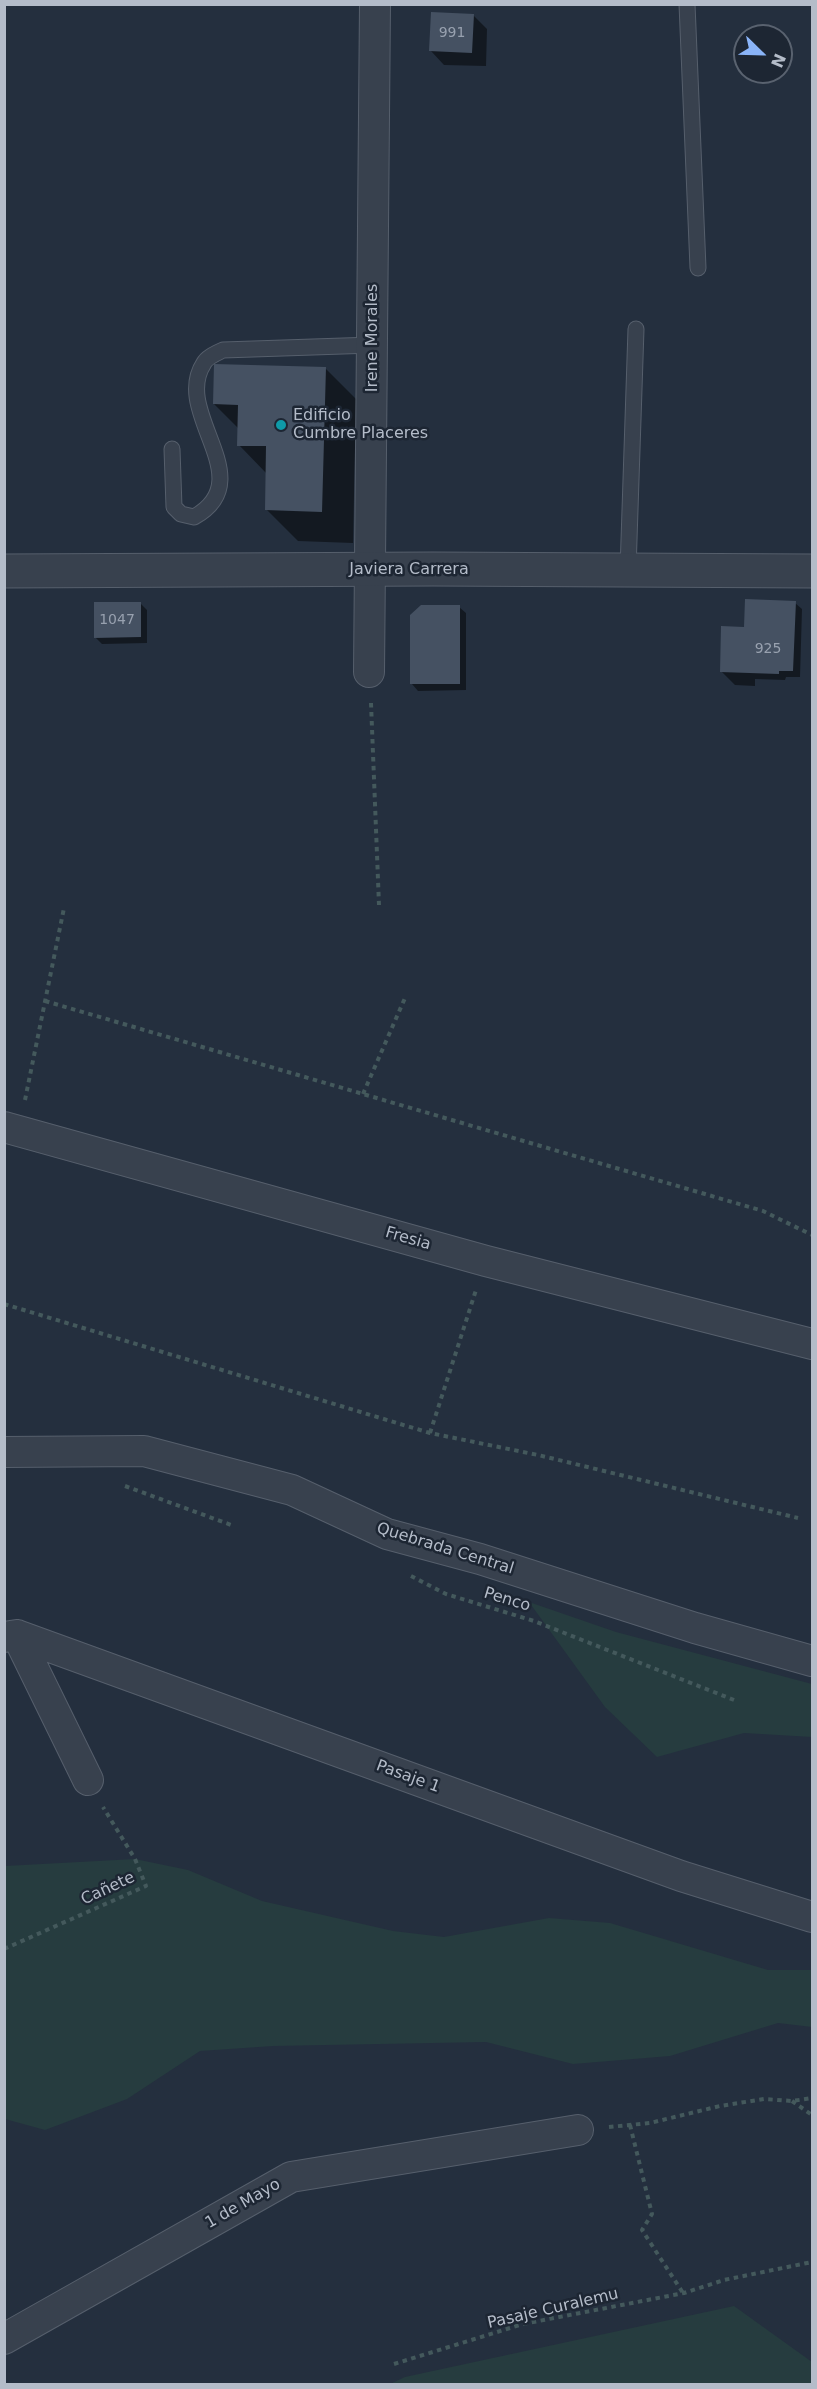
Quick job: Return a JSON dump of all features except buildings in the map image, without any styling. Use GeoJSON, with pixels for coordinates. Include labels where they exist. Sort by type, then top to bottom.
{"type":"FeatureCollection","features":[{"type":"Feature","properties":{"kind":"street","name":"Irene Morales"},"geometry":{"type":"LineString","coordinates":[[369,672],[375,4]]}},
{"type":"Feature","properties":{"kind":"street","name":"Javiera Carrera"},"geometry":{"type":"LineString","coordinates":[[4,572],[813,571]]}},
{"type":"Feature","properties":{"kind":"street","name":"Fresia"},"geometry":{"type":"LineString","coordinates":[[11,1129],[486,1261],[813,1344]]}},
{"type":"Feature","properties":{"kind":"street","name":"Quebrada Central"},"geometry":{"type":"LineString","coordinates":[[4,1452],[144,1451],[292,1490],[387,1534],[480,1559],[695,1628],[813,1661]]}},
{"type":"Feature","properties":{"kind":"street"},"geometry":{"type":"LineString","coordinates":[[11,1636],[88,1780]]}},
{"type":"Feature","properties":{"kind":"street","name":"Pasaje 1"},"geometry":{"type":"LineString","coordinates":[[11,1636],[681,1876],[813,1917]]}},
{"type":"Feature","properties":{"kind":"street","name":"1 de Mayo"},"geometry":{"type":"LineString","coordinates":[[4,2339],[291,2177],[578,2130]]}},
{"type":"Feature","properties":{"kind":"lane"},"geometry":{"type":"LineString","coordinates":[[687,4],[698,268]]}},
{"type":"Feature","properties":{"kind":"lane"},"geometry":{"type":"LineString","coordinates":[[628,570],[636,328]]}},
{"type":"Feature","properties":{"kind":"lane"},"geometry":{"type":"LineString","coordinates":[[172,449],[174,507],[181,514],[194,517],[209,508],[219,491],[220,471],[198,406],[197,379],[205,361],[223,350],[373,345]]}},
{"type":"Feature","properties":{"kind":"path"},"geometry":{"type":"LineString","coordinates":[[369,672],[379,905]]}},
{"type":"Feature","properties":{"kind":"path"},"geometry":{"type":"LineString","coordinates":[[11,1129],[45,1001],[64,908]]}},
{"type":"Feature","properties":{"kind":"path"},"geometry":{"type":"LineString","coordinates":[[363,1094],[405,998]]}},
{"type":"Feature","properties":{"kind":"path"},"geometry":{"type":"LineString","coordinates":[[45,1001],[763,1211],[813,1235]]}},
{"type":"Feature","properties":{"kind":"path"},"geometry":{"type":"LineString","coordinates":[[430,1433],[486,1261]]}},
{"type":"Feature","properties":{"kind":"path"},"geometry":{"type":"LineString","coordinates":[[4,1304],[430,1433],[538,1455],[798,1518]]}},
{"type":"Feature","properties":{"kind":"path"},"geometry":{"type":"LineString","coordinates":[[117,1485],[136,1488],[234,1526]]}},
{"type":"Feature","properties":{"kind":"path","name":"Penco"},"geometry":{"type":"LineString","coordinates":[[401,1569],[420,1582],[446,1594],[534,1621],[734,1700]]}},
{"type":"Feature","properties":{"kind":"path","name":"Cañete"},"geometry":{"type":"LineString","coordinates":[[4,1949],[146,1886],[135,1859],[88,1780]]}},
{"type":"Feature","properties":{"kind":"path"},"geometry":{"type":"LineString","coordinates":[[578,2130],[630,2125],[764,2099],[792,2101],[813,2098]]}},
{"type":"Feature","properties":{"kind":"path"},"geometry":{"type":"LineString","coordinates":[[792,2101],[813,2115]]}},
{"type":"Feature","properties":{"kind":"path"},"geometry":{"type":"LineString","coordinates":[[630,2125],[652,2214],[642,2230],[684,2293]]}},
{"type":"Feature","properties":{"kind":"path","name":"Pasaje Curalemu"},"geometry":{"type":"LineString","coordinates":[[394,2364],[524,2324],[684,2293],[724,2280],[813,2262]]}},
{"type":"Feature","properties":{"kind":"green space"},"geometry":{"type":"Polygon","coordinates":[[[529,1602],[616,1632],[812,1684],[812,1737],[744,1733],[657,1757],[605,1707],[529,1602]]]}},
{"type":"Feature","properties":{"kind":"green space"},"geometry":{"type":"Polygon","coordinates":[[[135,1859],[188,1870],[262,1901],[393,1931],[444,1937],[549,1918],[610,1923],[768,1970],[812,1970],[812,2027],[778,2023],[670,2056],[573,2064],[486,2042],[273,2046],[200,2051],[127,2099],[45,2130],[5,2119],[5,1866],[135,1859]]]}},
{"type":"Feature","properties":{"kind":"green space"},"geometry":{"type":"Polygon","coordinates":[[[734,2306],[812,2362],[812,2384],[390,2384],[405,2377],[734,2306]]]}},
{"type":"Feature","properties":{"kind":"place","name":"Edificio Cumbre Placeres"},"geometry":{"type":"Point","coordinates":[281,425]}}]}
